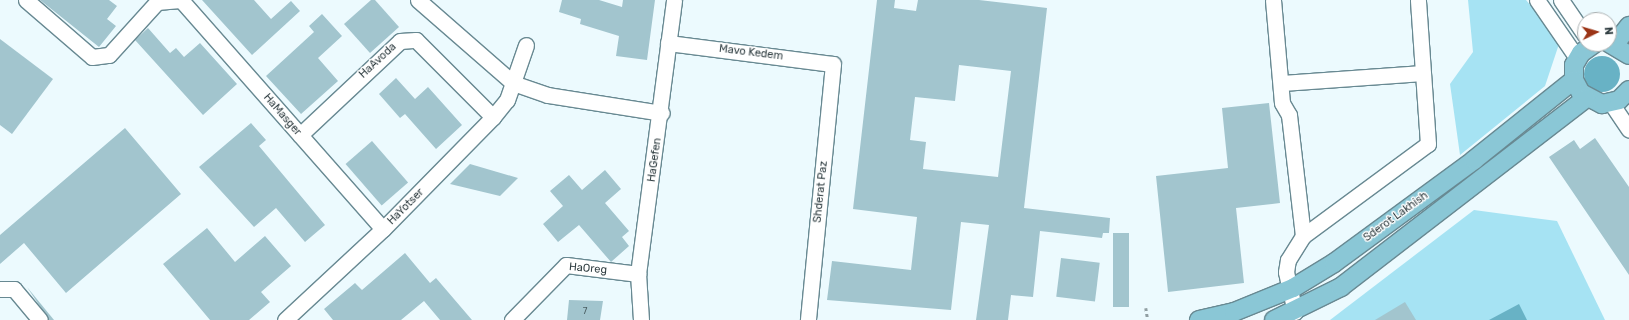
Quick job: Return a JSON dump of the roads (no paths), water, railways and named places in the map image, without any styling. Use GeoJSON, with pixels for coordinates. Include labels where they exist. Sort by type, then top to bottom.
{"type":"FeatureCollection","features":[{"type":"Feature","properties":{"kind":"main road"},"geometry":{"type":"LineString","coordinates":[[1617,32],[1629,26]]}},
{"type":"Feature","properties":{"kind":"main road"},"geometry":{"type":"LineString","coordinates":[[1617,50],[1629,55]]}},
{"type":"Feature","properties":{"kind":"main road"},"geometry":{"type":"LineString","coordinates":[[1585,52],[1577,58],[1574,80],[1586,98],[1624,97]]}},
{"type":"Feature","properties":{"kind":"main road","name":"Sderot Lakhish"},"geometry":{"type":"LineString","coordinates":[[1199,320],[1234,312],[1289,290],[1334,263],[1461,169],[1574,80]]}},
{"type":"Feature","properties":{"kind":"main road","name":"Sderot Lakhish"},"geometry":{"type":"LineString","coordinates":[[1274,320],[1295,312],[1342,287],[1586,98]]}},
{"type":"Feature","properties":{"kind":"street","name":"HaMasger"},"geometry":{"type":"LineString","coordinates":[[26,0],[92,57],[109,56],[157,2],[181,0],[383,229]]}},
{"type":"Feature","properties":{"kind":"street"},"geometry":{"type":"LineString","coordinates":[[418,0],[513,83],[548,95],[662,113]]}},
{"type":"Feature","properties":{"kind":"street","name":"HaGefen"},"geometry":{"type":"LineString","coordinates":[[641,320],[638,274],[662,113],[668,43],[674,0]]}},
{"type":"Feature","properties":{"kind":"street"},"geometry":{"type":"LineString","coordinates":[[1274,0],[1282,83],[1303,236]]}},
{"type":"Feature","properties":{"kind":"street"},"geometry":{"type":"LineString","coordinates":[[1295,312],[1289,290],[1288,260],[1303,236],[1428,144],[1418,0]]}},
{"type":"Feature","properties":{"kind":"street"},"geometry":{"type":"LineString","coordinates":[[1537,0],[1577,58]]}},
{"type":"Feature","properties":{"kind":"street"},"geometry":{"type":"LineString","coordinates":[[1561,0],[1577,18]]}},
{"type":"Feature","properties":{"kind":"street","name":"HaAvoda"},"geometry":{"type":"LineString","coordinates":[[300,135],[400,41],[416,40],[493,117]]}},
{"type":"Feature","properties":{"kind":"street","name":"Mavo Kedem"},"geometry":{"type":"LineString","coordinates":[[668,43],[833,64]]}},
{"type":"Feature","properties":{"kind":"street","name":"HaYotser"},"geometry":{"type":"LineString","coordinates":[[286,320],[383,229],[493,117],[507,100],[526,45]]}},
{"type":"Feature","properties":{"kind":"street","name":"Shderat Paz"},"geometry":{"type":"LineString","coordinates":[[808,320],[833,64]]}},
{"type":"Feature","properties":{"kind":"street"},"geometry":{"type":"LineString","coordinates":[[1282,83],[1423,73]]}},
{"type":"Feature","properties":{"kind":"street"},"geometry":{"type":"LineString","coordinates":[[1624,97],[1629,130]]}},
{"type":"Feature","properties":{"kind":"street","name":"HaOreg"},"geometry":{"type":"LineString","coordinates":[[512,320],[566,265],[638,274]]}},
{"type":"Feature","properties":{"kind":"street"},"geometry":{"type":"LineString","coordinates":[[0,290],[14,289],[40,320]]}}]}
